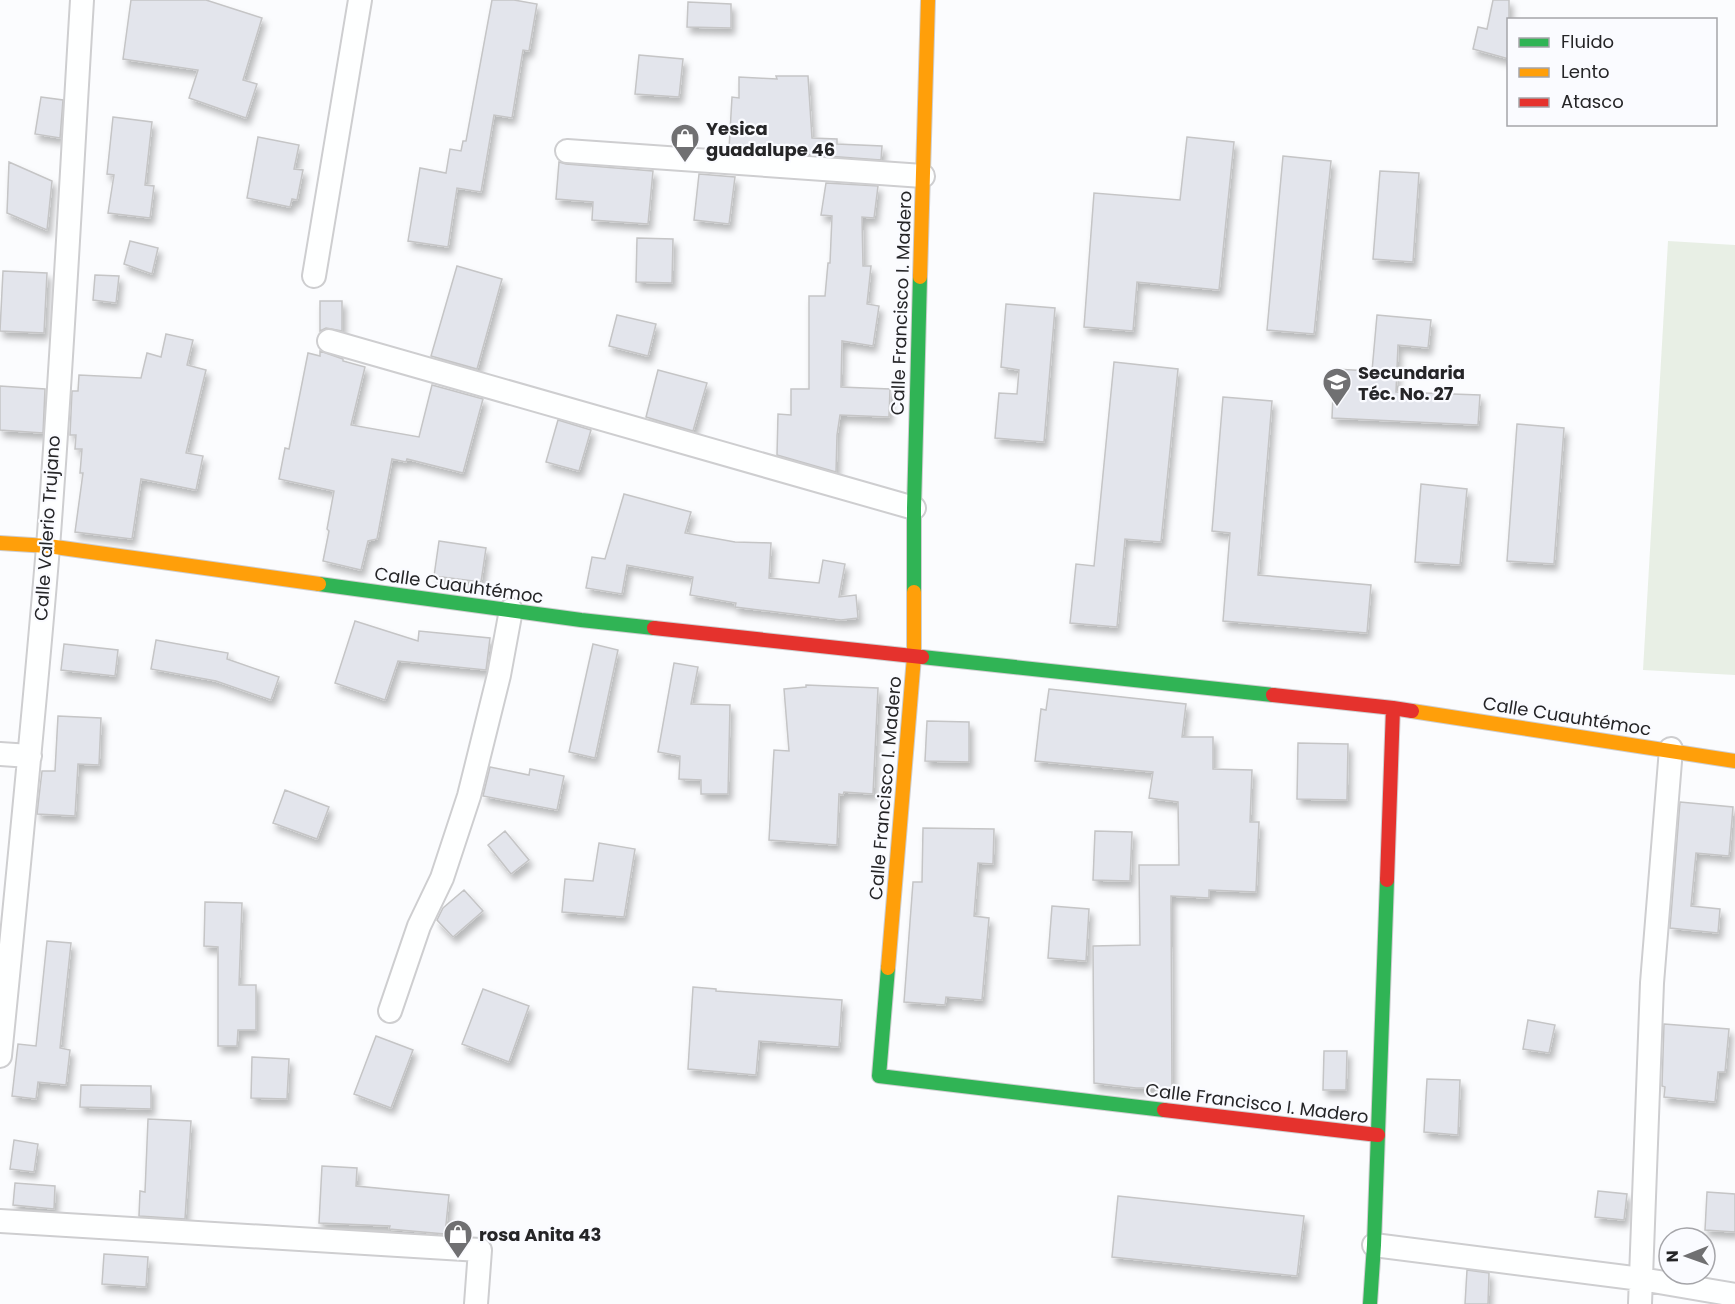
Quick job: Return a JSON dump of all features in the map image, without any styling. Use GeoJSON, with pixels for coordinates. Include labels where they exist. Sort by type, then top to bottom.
{"type":"FeatureCollection","features":[{"type":"Feature","properties":{"kind":"street","name":"Calle Valerio Trujano"},"geometry":{"type":"LineString","coordinates":[[0,1056],[48,546],[82,0]]}},
{"type":"Feature","properties":{"kind":"street"},"geometry":{"type":"LineString","coordinates":[[314,276],[360,0]]}},
{"type":"Feature","properties":{"kind":"street","name":"Calle Francisco I. Madero"},"geometry":{"type":"LineString","coordinates":[[928,0],[914,508],[914,657],[879,1076],[1378,1135]]}},
{"type":"Feature","properties":{"kind":"street"},"geometry":{"type":"LineString","coordinates":[[567,151],[923,176]]}},
{"type":"Feature","properties":{"kind":"street"},"geometry":{"type":"LineString","coordinates":[[329,341],[914,508]]}},
{"type":"Feature","properties":{"kind":"street","name":"Calle Cuauhtémoc"},"geometry":{"type":"LineString","coordinates":[[0,543],[48,546],[511,610],[914,657],[1393,708],[1671,749],[1735,761]]}},
{"type":"Feature","properties":{"kind":"street"},"geometry":{"type":"LineString","coordinates":[[390,1011],[419,926],[442,878],[469,796],[499,675],[511,610]]}},
{"type":"Feature","properties":{"kind":"street"},"geometry":{"type":"LineString","coordinates":[[1370,1304],[1393,708]]}},
{"type":"Feature","properties":{"kind":"street"},"geometry":{"type":"LineString","coordinates":[[1640,1304],[1652,983],[1671,749]]}},
{"type":"Feature","properties":{"kind":"street"},"geometry":{"type":"LineString","coordinates":[[0,754],[30,756]]}},
{"type":"Feature","properties":{"kind":"street"},"geometry":{"type":"LineString","coordinates":[[0,1221],[480,1250],[477,1304]]}},
{"type":"Feature","properties":{"kind":"street"},"geometry":{"type":"LineString","coordinates":[[1374,1245],[1641,1279],[1735,1295]]}},
{"type":"Feature","properties":{"kind":"shaded area"},"geometry":{"type":"Polygon","coordinates":[[[1668,241],[1735,245],[1735,675],[1643,670],[1668,241]]]}},
{"type":"Feature","properties":{"kind":"building"},"geometry":{"type":"Polygon","coordinates":[[[131,0],[206,0],[262,18],[243,80],[257,84],[246,118],[189,98],[198,70],[123,59],[131,0]]]}},
{"type":"Feature","properties":{"kind":"building"},"geometry":{"type":"Polygon","coordinates":[[[492,0],[514,0],[537,4],[529,51],[523,50],[512,118],[494,115],[481,192],[457,188],[448,247],[408,241],[420,168],[446,173],[450,149],[461,151],[463,141],[466,141],[492,0]]]}},
{"type":"Feature","properties":{"kind":"building"},"geometry":{"type":"Polygon","coordinates":[[[1493,0],[1509,0],[1507,58],[1473,49],[1478,27],[1487,29],[1493,0]]]}},
{"type":"Feature","properties":{"kind":"building"},"geometry":{"type":"Polygon","coordinates":[[[688,2],[731,4],[731,28],[687,27],[688,2]]]}},
{"type":"Feature","properties":{"kind":"building"},"geometry":{"type":"Polygon","coordinates":[[[639,55],[683,59],[679,97],[635,94],[639,55]]]}},
{"type":"Feature","properties":{"kind":"building"},"geometry":{"type":"Polygon","coordinates":[[[776,76],[808,76],[812,138],[837,139],[837,144],[882,146],[881,160],[729,149],[732,97],[739,98],[739,77],[777,79],[776,76]]]}},
{"type":"Feature","properties":{"kind":"building"},"geometry":{"type":"Polygon","coordinates":[[[41,97],[63,100],[60,138],[35,134],[41,97]]]}},
{"type":"Feature","properties":{"kind":"building"},"geometry":{"type":"Polygon","coordinates":[[[113,117],[152,122],[145,185],[154,186],[150,218],[108,213],[114,175],[107,174],[113,117]]]}},
{"type":"Feature","properties":{"kind":"building"},"geometry":{"type":"Polygon","coordinates":[[[258,137],[299,145],[294,169],[303,170],[297,200],[292,199],[290,207],[247,198],[258,137]]]}},
{"type":"Feature","properties":{"kind":"building"},"geometry":{"type":"Polygon","coordinates":[[[1187,137],[1234,142],[1219,290],[1137,282],[1133,331],[1084,327],[1094,193],[1180,200],[1187,137]]]}},
{"type":"Feature","properties":{"kind":"building"},"geometry":{"type":"Polygon","coordinates":[[[1283,156],[1331,161],[1314,334],[1267,330],[1283,156]]]}},
{"type":"Feature","properties":{"kind":"building"},"geometry":{"type":"Polygon","coordinates":[[[9,162],[52,181],[47,230],[7,213],[9,162]]]}},
{"type":"Feature","properties":{"kind":"building"},"geometry":{"type":"Polygon","coordinates":[[[559,162],[653,171],[648,224],[592,220],[593,202],[556,199],[559,162]]]}},
{"type":"Feature","properties":{"kind":"building"},"geometry":{"type":"Polygon","coordinates":[[[1380,171],[1419,173],[1413,262],[1373,259],[1380,171]]]}},
{"type":"Feature","properties":{"kind":"building"},"geometry":{"type":"Polygon","coordinates":[[[699,174],[735,177],[729,224],[694,220],[699,174]]]}},
{"type":"Feature","properties":{"kind":"building"},"geometry":{"type":"Polygon","coordinates":[[[826,183],[878,186],[874,218],[862,217],[863,266],[871,266],[867,304],[879,306],[873,346],[842,341],[841,387],[890,389],[889,417],[840,415],[836,472],[777,455],[778,414],[791,415],[791,389],[809,389],[809,296],[825,296],[828,263],[830,263],[832,216],[821,215],[826,183]]]}},
{"type":"Feature","properties":{"kind":"building"},"geometry":{"type":"Polygon","coordinates":[[[637,238],[673,239],[672,283],[636,282],[637,238]]]}},
{"type":"Feature","properties":{"kind":"building"},"geometry":{"type":"Polygon","coordinates":[[[130,241],[158,248],[152,274],[124,264],[130,241]]]}},
{"type":"Feature","properties":{"kind":"building"},"geometry":{"type":"Polygon","coordinates":[[[457,266],[502,279],[477,369],[431,356],[457,266]]]}},
{"type":"Feature","properties":{"kind":"building"},"geometry":{"type":"Polygon","coordinates":[[[3,271],[47,273],[44,333],[0,331],[3,271]]]}},
{"type":"Feature","properties":{"kind":"building"},"geometry":{"type":"Polygon","coordinates":[[[95,275],[119,276],[116,303],[93,300],[95,275]]]}},
{"type":"Feature","properties":{"kind":"building"},"geometry":{"type":"Polygon","coordinates":[[[320,301],[342,301],[342,331],[326,328],[320,331],[320,301]]]}},
{"type":"Feature","properties":{"kind":"building"},"geometry":{"type":"Polygon","coordinates":[[[1006,304],[1055,308],[1044,442],[995,438],[999,393],[1017,394],[1019,370],[1001,367],[1006,304]]]}},
{"type":"Feature","properties":{"kind":"building"},"geometry":{"type":"Polygon","coordinates":[[[617,315],[656,324],[648,356],[609,346],[617,315]]]}},
{"type":"Feature","properties":{"kind":"building"},"geometry":{"type":"Polygon","coordinates":[[[1377,315],[1431,320],[1428,348],[1398,345],[1396,392],[1480,395],[1478,425],[1332,418],[1334,369],[1372,371],[1377,315]]]}},
{"type":"Feature","properties":{"kind":"building"},"geometry":{"type":"Polygon","coordinates":[[[166,334],[193,340],[187,365],[206,370],[186,453],[203,456],[196,490],[141,479],[132,539],[75,532],[83,473],[80,473],[82,449],[75,449],[76,435],[70,435],[72,391],[78,391],[79,375],[141,378],[147,353],[161,357],[166,334]]]}},
{"type":"Feature","properties":{"kind":"building"},"geometry":{"type":"Polygon","coordinates":[[[320,351],[365,367],[351,425],[419,437],[432,385],[483,399],[463,473],[407,459],[406,462],[392,459],[377,539],[368,541],[361,570],[323,561],[334,491],[279,479],[285,448],[289,449],[308,353],[320,356],[320,351]]]}},
{"type":"Feature","properties":{"kind":"building"},"geometry":{"type":"Polygon","coordinates":[[[1114,362],[1178,369],[1161,542],[1125,539],[1117,627],[1070,623],[1076,564],[1094,566],[1114,362]]]}},
{"type":"Feature","properties":{"kind":"building"},"geometry":{"type":"Polygon","coordinates":[[[658,370],[707,383],[693,431],[646,417],[658,370]]]}},
{"type":"Feature","properties":{"kind":"building"},"geometry":{"type":"Polygon","coordinates":[[[0,386],[45,389],[43,433],[0,430],[0,386]]]}},
{"type":"Feature","properties":{"kind":"building"},"geometry":{"type":"Polygon","coordinates":[[[1223,397],[1272,401],[1258,575],[1371,585],[1367,633],[1223,621],[1230,533],[1212,531],[1223,397]]]}},
{"type":"Feature","properties":{"kind":"building"},"geometry":{"type":"Polygon","coordinates":[[[558,420],[591,430],[579,471],[546,462],[558,420]]]}},
{"type":"Feature","properties":{"kind":"building"},"geometry":{"type":"Polygon","coordinates":[[[1517,424],[1564,428],[1554,564],[1507,561],[1517,424]]]}},
{"type":"Feature","properties":{"kind":"building"},"geometry":{"type":"Polygon","coordinates":[[[1421,484],[1467,489],[1460,565],[1415,562],[1421,484]]]}},
{"type":"Feature","properties":{"kind":"building"},"geometry":{"type":"Polygon","coordinates":[[[624,494],[691,512],[685,533],[735,542],[771,543],[769,578],[819,583],[823,560],[845,564],[839,597],[856,595],[858,618],[841,620],[735,607],[736,603],[690,595],[693,577],[627,565],[622,594],[586,588],[592,557],[605,559],[624,494]]]}},
{"type":"Feature","properties":{"kind":"building"},"geometry":{"type":"Polygon","coordinates":[[[439,541],[486,548],[481,582],[434,576],[439,541]]]}},
{"type":"Feature","properties":{"kind":"building"},"geometry":{"type":"Polygon","coordinates":[[[355,621],[418,641],[419,631],[490,638],[486,670],[398,661],[385,700],[335,683],[355,621]]]}},
{"type":"Feature","properties":{"kind":"building"},"geometry":{"type":"Polygon","coordinates":[[[156,640],[228,653],[227,659],[279,677],[271,700],[216,681],[151,669],[156,640]]]}},
{"type":"Feature","properties":{"kind":"building"},"geometry":{"type":"Polygon","coordinates":[[[64,644],[118,650],[115,676],[61,670],[64,644]]]}},
{"type":"Feature","properties":{"kind":"building"},"geometry":{"type":"Polygon","coordinates":[[[593,644],[618,650],[595,758],[569,752],[593,644]]]}},
{"type":"Feature","properties":{"kind":"building"},"geometry":{"type":"Polygon","coordinates":[[[674,663],[698,667],[691,704],[730,705],[728,794],[701,794],[701,780],[679,779],[680,756],[658,752],[674,663]]]}},
{"type":"Feature","properties":{"kind":"building"},"geometry":{"type":"Polygon","coordinates":[[[806,685],[878,688],[873,794],[844,792],[843,795],[839,794],[837,845],[769,840],[774,750],[789,751],[784,689],[806,687],[806,685]]]}},
{"type":"Feature","properties":{"kind":"building"},"geometry":{"type":"Polygon","coordinates":[[[1049,689],[1186,704],[1182,737],[1213,737],[1213,769],[1252,770],[1250,822],[1259,822],[1256,892],[1209,890],[1209,898],[1171,896],[1172,1088],[1136,1088],[1094,1083],[1093,946],[1140,945],[1139,865],[1179,865],[1178,802],[1149,798],[1153,772],[1035,761],[1041,709],[1046,710],[1049,689]]]}},
{"type":"Feature","properties":{"kind":"building"},"geometry":{"type":"Polygon","coordinates":[[[58,716],[101,718],[99,765],[78,764],[75,816],[37,814],[42,771],[55,771],[58,716]]]}},
{"type":"Feature","properties":{"kind":"building"},"geometry":{"type":"Polygon","coordinates":[[[927,721],[969,722],[969,762],[925,761],[927,721]]]}},
{"type":"Feature","properties":{"kind":"building"},"geometry":{"type":"Polygon","coordinates":[[[1298,743],[1348,744],[1347,800],[1297,799],[1298,743]]]}},
{"type":"Feature","properties":{"kind":"building"},"geometry":{"type":"Polygon","coordinates":[[[490,767],[529,775],[530,769],[564,776],[557,810],[483,796],[490,767]]]}},
{"type":"Feature","properties":{"kind":"building"},"geometry":{"type":"Polygon","coordinates":[[[285,790],[329,807],[317,839],[273,823],[285,790]]]}},
{"type":"Feature","properties":{"kind":"building"},"geometry":{"type":"Polygon","coordinates":[[[1680,802],[1733,807],[1729,856],[1696,853],[1691,906],[1720,909],[1718,933],[1670,928],[1680,802]]]}},
{"type":"Feature","properties":{"kind":"building"},"geometry":{"type":"Polygon","coordinates":[[[923,828],[994,829],[993,864],[978,863],[974,916],[989,918],[982,1000],[946,997],[945,1005],[904,1002],[913,882],[922,882],[923,828]]]}},
{"type":"Feature","properties":{"kind":"building"},"geometry":{"type":"Polygon","coordinates":[[[505,831],[529,860],[511,874],[488,845],[505,831]]]}},
{"type":"Feature","properties":{"kind":"building"},"geometry":{"type":"Polygon","coordinates":[[[1095,831],[1132,832],[1130,881],[1093,880],[1095,831]]]}},
{"type":"Feature","properties":{"kind":"building"},"geometry":{"type":"Polygon","coordinates":[[[599,843],[635,849],[624,917],[562,912],[565,879],[593,881],[599,843]]]}},
{"type":"Feature","properties":{"kind":"building"},"geometry":{"type":"Polygon","coordinates":[[[464,890],[483,911],[453,937],[437,920],[443,908],[464,890]]]}},
{"type":"Feature","properties":{"kind":"building"},"geometry":{"type":"Polygon","coordinates":[[[205,902],[242,903],[239,985],[256,985],[256,1030],[238,1030],[237,1046],[218,1046],[218,947],[204,946],[205,902]]]}},
{"type":"Feature","properties":{"kind":"building"},"geometry":{"type":"Polygon","coordinates":[[[1052,906],[1089,909],[1086,961],[1048,958],[1052,906]]]}},
{"type":"Feature","properties":{"kind":"building"},"geometry":{"type":"Polygon","coordinates":[[[47,941],[71,943],[60,1048],[70,1050],[66,1085],[38,1082],[36,1099],[12,1096],[18,1044],[36,1046],[47,941]]]}},
{"type":"Feature","properties":{"kind":"building"},"geometry":{"type":"Polygon","coordinates":[[[693,987],[716,989],[716,991],[842,1000],[839,1047],[759,1041],[756,1075],[688,1069],[693,987]]]}},
{"type":"Feature","properties":{"kind":"building"},"geometry":{"type":"Polygon","coordinates":[[[483,989],[529,1006],[509,1062],[462,1044],[483,989]]]}},
{"type":"Feature","properties":{"kind":"building"},"geometry":{"type":"Polygon","coordinates":[[[1528,1020],[1555,1025],[1549,1053],[1523,1049],[1528,1020]]]}},
{"type":"Feature","properties":{"kind":"building"},"geometry":{"type":"Polygon","coordinates":[[[1664,1024],[1729,1029],[1725,1072],[1718,1072],[1715,1102],[1664,1097],[1665,1087],[1662,1086],[1664,1024]]]}},
{"type":"Feature","properties":{"kind":"building"},"geometry":{"type":"Polygon","coordinates":[[[376,1036],[413,1050],[391,1108],[354,1094],[376,1036]]]}},
{"type":"Feature","properties":{"kind":"building"},"geometry":{"type":"Polygon","coordinates":[[[1324,1051],[1347,1051],[1346,1090],[1323,1090],[1324,1051]]]}},
{"type":"Feature","properties":{"kind":"building"},"geometry":{"type":"Polygon","coordinates":[[[252,1057],[289,1059],[287,1099],[251,1098],[252,1057]]]}},
{"type":"Feature","properties":{"kind":"building"},"geometry":{"type":"Polygon","coordinates":[[[1427,1079],[1460,1080],[1458,1135],[1424,1132],[1427,1079]]]}},
{"type":"Feature","properties":{"kind":"building"},"geometry":{"type":"Polygon","coordinates":[[[81,1085],[151,1086],[151,1109],[80,1107],[81,1085]]]}},
{"type":"Feature","properties":{"kind":"building"},"geometry":{"type":"Polygon","coordinates":[[[148,1119],[191,1121],[185,1219],[139,1216],[140,1191],[145,1192],[148,1119]]]}},
{"type":"Feature","properties":{"kind":"building"},"geometry":{"type":"Polygon","coordinates":[[[14,1140],[38,1144],[34,1172],[10,1169],[14,1140]]]}},
{"type":"Feature","properties":{"kind":"building"},"geometry":{"type":"Polygon","coordinates":[[[322,1166],[357,1168],[356,1186],[449,1195],[445,1234],[389,1229],[390,1226],[319,1223],[322,1166]]]}},
{"type":"Feature","properties":{"kind":"building"},"geometry":{"type":"Polygon","coordinates":[[[15,1183],[55,1186],[54,1209],[13,1205],[15,1183]]]}},
{"type":"Feature","properties":{"kind":"building"},"geometry":{"type":"Polygon","coordinates":[[[1598,1191],[1627,1194],[1624,1220],[1595,1217],[1598,1191]]]}},
{"type":"Feature","properties":{"kind":"building"},"geometry":{"type":"Polygon","coordinates":[[[1707,1192],[1735,1194],[1735,1232],[1717,1231],[1717,1226],[1705,1226],[1707,1192]]]}},
{"type":"Feature","properties":{"kind":"building"},"geometry":{"type":"Polygon","coordinates":[[[1118,1196],[1304,1216],[1297,1276],[1112,1257],[1118,1196]]]}},
{"type":"Feature","properties":{"kind":"building"},"geometry":{"type":"Polygon","coordinates":[[[104,1254],[148,1257],[146,1287],[102,1284],[104,1254]]]}},
{"type":"Feature","properties":{"kind":"building"},"geometry":{"type":"Polygon","coordinates":[[[1467,1270],[1489,1273],[1488,1304],[1465,1304],[1467,1270]]]}},
{"type":"Feature","properties":{"kind":"traffic: fast"},"geometry":{"type":"LineString","coordinates":[[914,592],[920,277]]}},
{"type":"Feature","properties":{"kind":"traffic: fast"},"geometry":{"type":"LineString","coordinates":[[319,584],[654,628]]}},
{"type":"Feature","properties":{"kind":"traffic: fast"},"geometry":{"type":"LineString","coordinates":[[922,657],[1273,695]]}},
{"type":"Feature","properties":{"kind":"traffic: fast"},"geometry":{"type":"LineString","coordinates":[[1370,1304],[1387,880]]}},
{"type":"Feature","properties":{"kind":"traffic: fast"},"geometry":{"type":"LineString","coordinates":[[888,968],[879,1076],[1164,1110]]}},
{"type":"Feature","properties":{"kind":"traffic: slow"},"geometry":{"type":"LineString","coordinates":[[920,277],[928,0]]}},
{"type":"Feature","properties":{"kind":"traffic: slow"},"geometry":{"type":"LineString","coordinates":[[0,543],[48,546],[319,584]]}},
{"type":"Feature","properties":{"kind":"traffic: slow"},"geometry":{"type":"LineString","coordinates":[[888,968],[914,657],[914,592]]}},
{"type":"Feature","properties":{"kind":"traffic: slow"},"geometry":{"type":"LineString","coordinates":[[1412,711],[1735,761]]}},
{"type":"Feature","properties":{"kind":"traffic: jam"},"geometry":{"type":"LineString","coordinates":[[654,628],[922,657]]}},
{"type":"Feature","properties":{"kind":"traffic: jam"},"geometry":{"type":"LineString","coordinates":[[1273,695],[1393,708]]}},
{"type":"Feature","properties":{"kind":"traffic: jam"},"geometry":{"type":"LineString","coordinates":[[1387,880],[1393,708],[1412,711]]}},
{"type":"Feature","properties":{"kind":"traffic: jam"},"geometry":{"type":"LineString","coordinates":[[1164,1110],[1378,1135]]}},
{"type":"Feature","properties":{"kind":"place","name":"Yesica guadalupe 46"},"geometry":{"type":"Point","coordinates":[685,164]}},
{"type":"Feature","properties":{"kind":"place","name":"Secundaria Téc. No. 27"},"geometry":{"type":"Point","coordinates":[1337,408]}},
{"type":"Feature","properties":{"kind":"place","name":"rosa Anita 43"},"geometry":{"type":"Point","coordinates":[458,1260]}}]}
